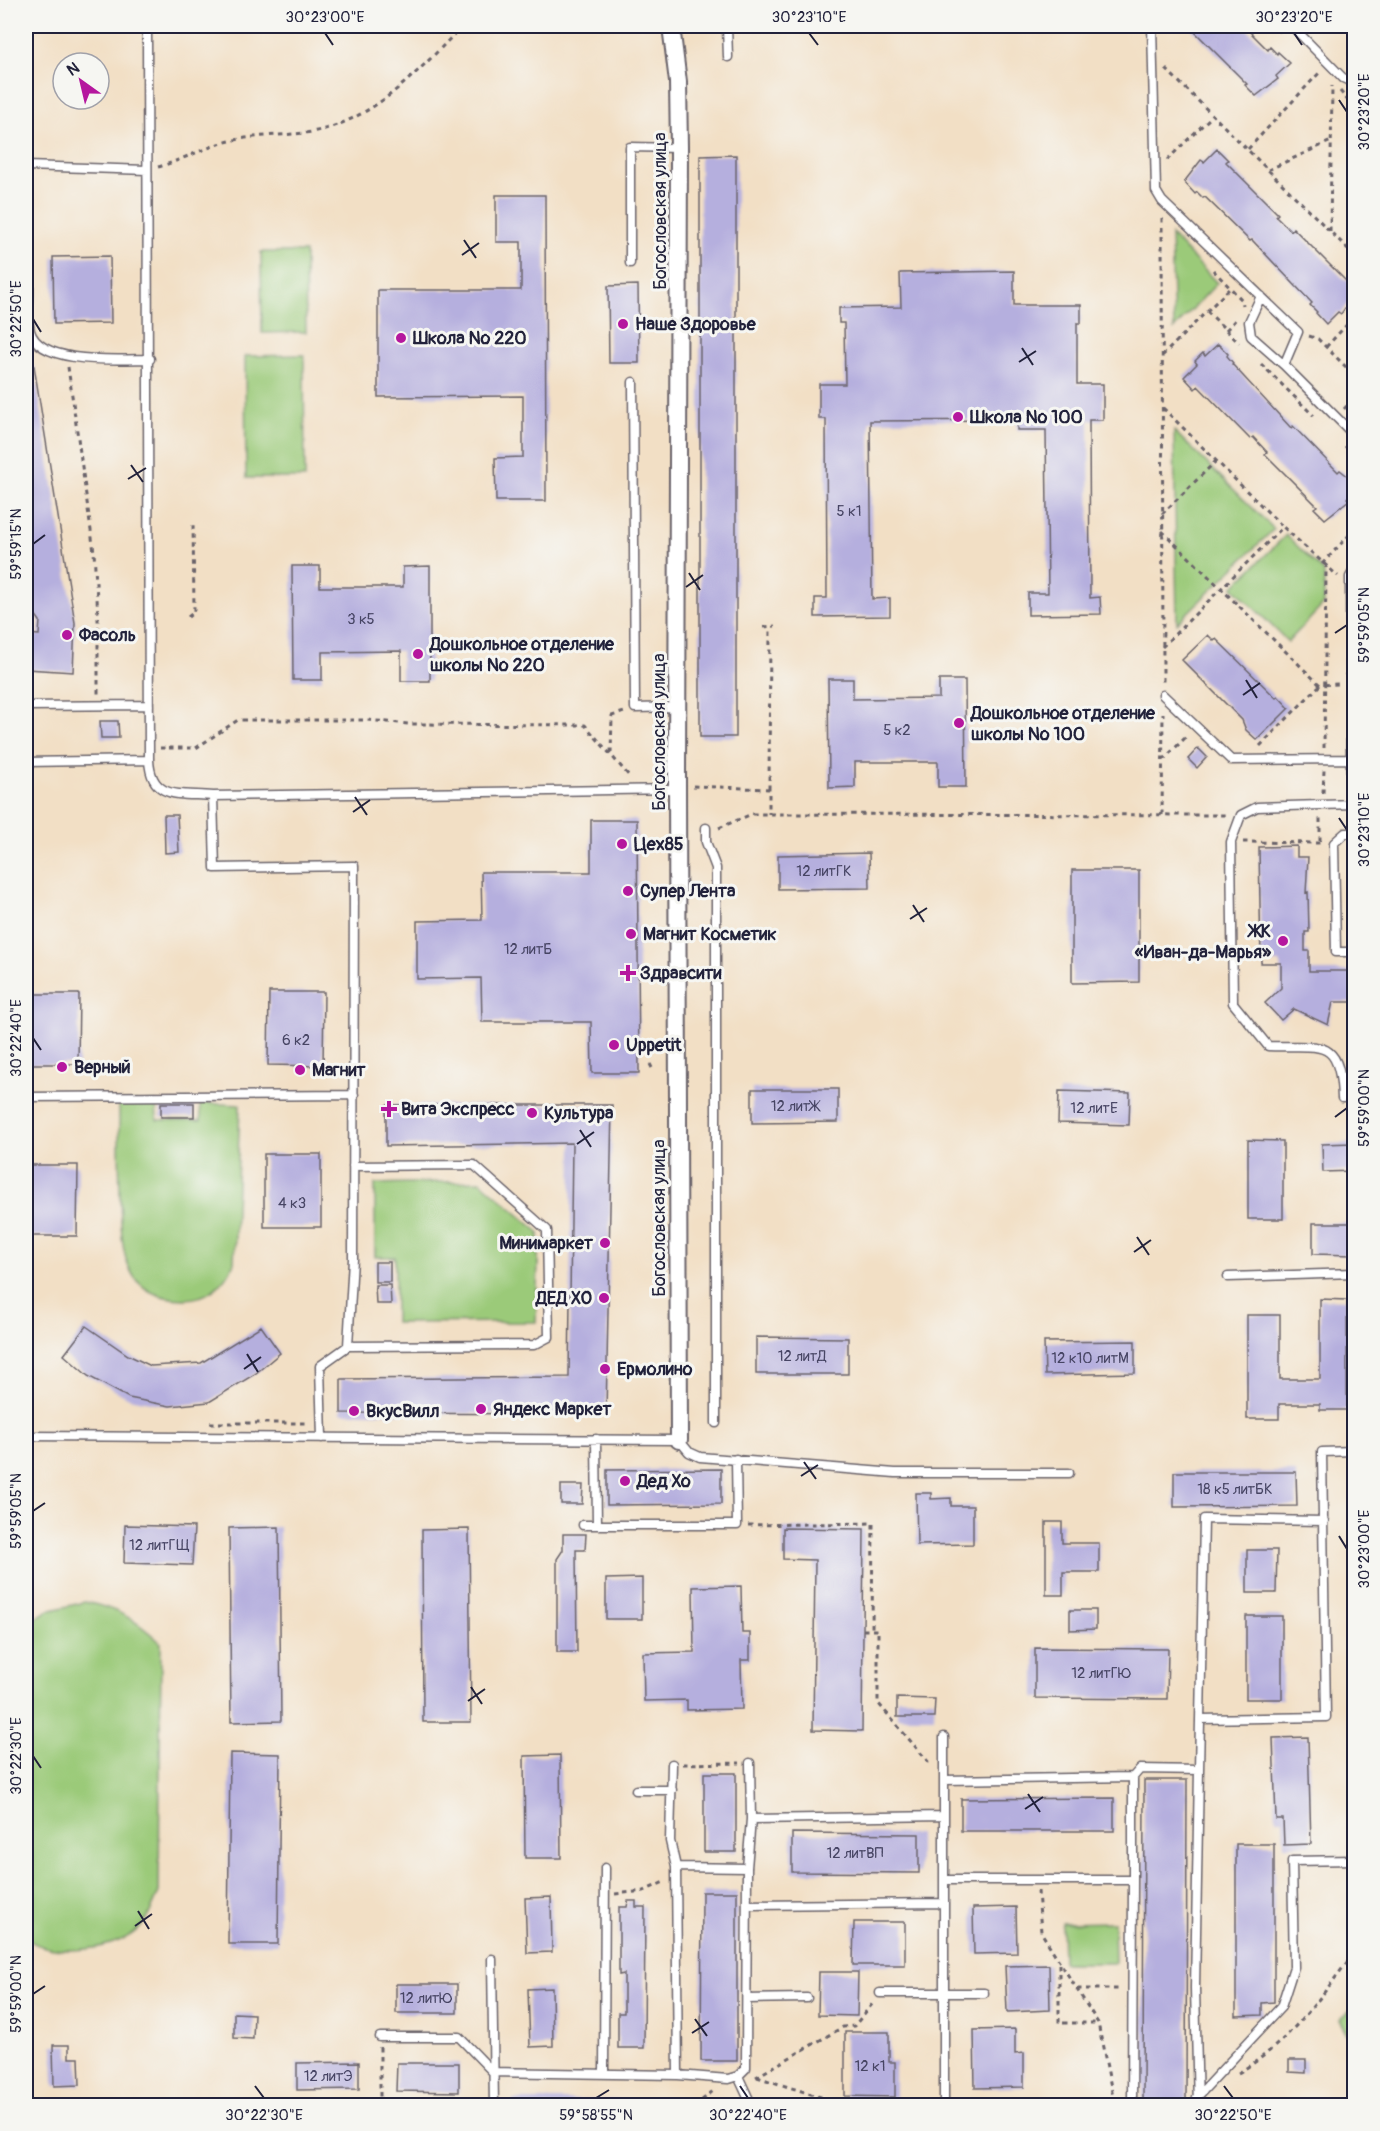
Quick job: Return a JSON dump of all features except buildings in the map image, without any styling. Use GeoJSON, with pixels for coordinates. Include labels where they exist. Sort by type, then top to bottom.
{"type":"FeatureCollection","features":[{"type":"Feature","properties":{"kind":"street","name":"Богословская улица"},"geometry":{"type":"LineString","coordinates":[[670,26],[678,82],[679,148],[679,707],[683,787],[679,1440]]}},
{"type":"Feature","properties":{"kind":"lane"},"geometry":{"type":"LineString","coordinates":[[147,26],[150,359],[148,705],[150,775],[155,786],[163,791],[213,796],[683,787]]}},
{"type":"Feature","properties":{"kind":"lane"},"geometry":{"type":"LineString","coordinates":[[727,26],[728,57]]}},
{"type":"Feature","properties":{"kind":"lane"},"geometry":{"type":"LineString","coordinates":[[1152,26],[1156,191],[1162,201],[1298,332],[1284,365]]}},
{"type":"Feature","properties":{"kind":"lane"},"geometry":{"type":"LineString","coordinates":[[1292,26],[1343,78],[1354,83]]}},
{"type":"Feature","properties":{"kind":"lane"},"geometry":{"type":"LineString","coordinates":[[630,263],[630,147],[679,148]]}},
{"type":"Feature","properties":{"kind":"lane"},"geometry":{"type":"LineString","coordinates":[[26,166],[147,170]]}},
{"type":"Feature","properties":{"kind":"lane"},"geometry":{"type":"LineString","coordinates":[[26,272],[30,331],[38,344],[66,357],[150,359]]}},
{"type":"Feature","properties":{"kind":"lane"},"geometry":{"type":"LineString","coordinates":[[1261,296],[1249,322],[1251,336],[1284,365],[1354,435]]}},
{"type":"Feature","properties":{"kind":"lane"},"geometry":{"type":"LineString","coordinates":[[633,382],[634,708],[679,707]]}},
{"type":"Feature","properties":{"kind":"lane"},"geometry":{"type":"LineString","coordinates":[[1354,570],[1350,577],[1350,759],[1353,804],[1257,807],[1241,815],[1231,842],[1233,1002],[1268,1046],[1326,1048],[1336,1057],[1341,1071],[1342,1098],[1354,1097]]}},
{"type":"Feature","properties":{"kind":"lane"},"geometry":{"type":"LineString","coordinates":[[1163,695],[1231,760],[1350,759]]}},
{"type":"Feature","properties":{"kind":"lane"},"geometry":{"type":"LineString","coordinates":[[26,706],[148,705]]}},
{"type":"Feature","properties":{"kind":"lane"},"geometry":{"type":"LineString","coordinates":[[26,762],[149,760]]}},
{"type":"Feature","properties":{"kind":"lane"},"geometry":{"type":"LineString","coordinates":[[213,796],[215,868],[354,866],[354,1095],[348,1346]]}},
{"type":"Feature","properties":{"kind":"lane"},"geometry":{"type":"LineString","coordinates":[[706,828],[706,842],[716,868],[716,1422]]}},
{"type":"Feature","properties":{"kind":"lane"},"geometry":{"type":"LineString","coordinates":[[1354,833],[1345,834],[1334,843],[1336,952],[1354,952]]}},
{"type":"Feature","properties":{"kind":"lane"},"geometry":{"type":"LineString","coordinates":[[26,1097],[354,1095]]}},
{"type":"Feature","properties":{"kind":"lane"},"geometry":{"type":"LineString","coordinates":[[322,1438],[320,1366],[348,1346],[534,1345],[549,1337],[547,1230],[474,1165],[353,1166]]}},
{"type":"Feature","properties":{"kind":"lane"},"geometry":{"type":"LineString","coordinates":[[1228,1276],[1354,1273]]}},
{"type":"Feature","properties":{"kind":"lane"},"geometry":{"type":"LineString","coordinates":[[26,1436],[679,1440],[689,1452],[700,1456],[895,1473],[1069,1473]]}},
{"type":"Feature","properties":{"kind":"lane"},"geometry":{"type":"LineString","coordinates":[[596,1439],[597,1525]]}},
{"type":"Feature","properties":{"kind":"lane"},"geometry":{"type":"LineString","coordinates":[[1200,1719],[1326,1717],[1322,1452],[1354,1451]]}},
{"type":"Feature","properties":{"kind":"lane"},"geometry":{"type":"LineString","coordinates":[[583,1525],[737,1525],[736,1459]]}},
{"type":"Feature","properties":{"kind":"lane"},"geometry":{"type":"LineString","coordinates":[[1198,2101],[1195,1988],[1204,1519],[1324,1521]]}},
{"type":"Feature","properties":{"kind":"lane"},"geometry":{"type":"LineString","coordinates":[[944,1737],[944,2106]]}},
{"type":"Feature","properties":{"kind":"lane"},"geometry":{"type":"LineString","coordinates":[[380,2037],[459,2037],[493,2072],[678,2075],[728,2079],[738,2076],[746,2068],[750,1763]]}},
{"type":"Feature","properties":{"kind":"lane"},"geometry":{"type":"LineString","coordinates":[[672,1764],[670,1841],[676,1872],[678,2075]]}},
{"type":"Feature","properties":{"kind":"lane"},"geometry":{"type":"LineString","coordinates":[[1132,2106],[1133,1777],[1140,1769],[1198,1770]]}},
{"type":"Feature","properties":{"kind":"lane"},"geometry":{"type":"LineString","coordinates":[[944,1780],[1133,1777]]}},
{"type":"Feature","properties":{"kind":"lane"},"geometry":{"type":"LineString","coordinates":[[636,1790],[672,1791]]}},
{"type":"Feature","properties":{"kind":"lane"},"geometry":{"type":"LineString","coordinates":[[751,1819],[944,1816]]}},
{"type":"Feature","properties":{"kind":"lane"},"geometry":{"type":"LineString","coordinates":[[1198,2101],[1216,2077],[1281,2007],[1294,1967],[1292,1861],[1354,1860]]}},
{"type":"Feature","properties":{"kind":"lane"},"geometry":{"type":"LineString","coordinates":[[604,2074],[605,1868]]}},
{"type":"Feature","properties":{"kind":"lane"},"geometry":{"type":"LineString","coordinates":[[676,1872],[747,1868]]}},
{"type":"Feature","properties":{"kind":"lane"},"geometry":{"type":"LineString","coordinates":[[944,1880],[1133,1880]]}},
{"type":"Feature","properties":{"kind":"lane"},"geometry":{"type":"LineString","coordinates":[[747,1905],[943,1903]]}},
{"type":"Feature","properties":{"kind":"lane"},"geometry":{"type":"LineString","coordinates":[[492,1959],[494,2106]]}},
{"type":"Feature","properties":{"kind":"lane"},"geometry":{"type":"LineString","coordinates":[[880,1993],[984,1993]]}},
{"type":"Feature","properties":{"kind":"lane"},"geometry":{"type":"LineString","coordinates":[[747,1999],[807,1998]]}},
{"type":"Feature","properties":{"kind":"lane"},"geometry":{"type":"LineString","coordinates":[[738,2076],[752,2106]]}},
{"type":"Feature","properties":{"kind":"path"},"geometry":{"type":"LineString","coordinates":[[147,170],[181,160],[219,144],[258,136],[307,132],[349,121],[399,89],[462,26]]}},
{"type":"Feature","properties":{"kind":"path"},"geometry":{"type":"LineString","coordinates":[[1153,55],[1354,255]]}},
{"type":"Feature","properties":{"kind":"path"},"geometry":{"type":"LineString","coordinates":[[1330,65],[1330,231]]}},
{"type":"Feature","properties":{"kind":"path"},"geometry":{"type":"LineString","coordinates":[[1248,149],[1330,65]]}},
{"type":"Feature","properties":{"kind":"path"},"geometry":{"type":"LineString","coordinates":[[1156,172],[1213,115]]}},
{"type":"Feature","properties":{"kind":"path"},"geometry":{"type":"LineString","coordinates":[[1268,170],[1331,141]]}},
{"type":"Feature","properties":{"kind":"path"},"geometry":{"type":"LineString","coordinates":[[1162,201],[1162,815]]}},
{"type":"Feature","properties":{"kind":"path"},"geometry":{"type":"LineString","coordinates":[[1162,219],[1170,227]]}},
{"type":"Feature","properties":{"kind":"path"},"geometry":{"type":"LineString","coordinates":[[1207,265],[1242,300],[1243,312],[1226,330]]}},
{"type":"Feature","properties":{"kind":"path"},"geometry":{"type":"LineString","coordinates":[[1162,356],[1240,276]]}},
{"type":"Feature","properties":{"kind":"path"},"geometry":{"type":"LineString","coordinates":[[1207,311],[1243,346]]}},
{"type":"Feature","properties":{"kind":"path"},"geometry":{"type":"LineString","coordinates":[[1326,347],[1354,317]]}},
{"type":"Feature","properties":{"kind":"path"},"geometry":{"type":"LineString","coordinates":[[1298,332],[1318,339],[1354,375]]}},
{"type":"Feature","properties":{"kind":"path"},"geometry":{"type":"LineString","coordinates":[[66,357],[94,552],[98,614],[98,705]]}},
{"type":"Feature","properties":{"kind":"path"},"geometry":{"type":"LineString","coordinates":[[1259,362],[1318,419]]}},
{"type":"Feature","properties":{"kind":"path"},"geometry":{"type":"LineString","coordinates":[[1162,408],[1322,564],[1350,585]]}},
{"type":"Feature","properties":{"kind":"path"},"geometry":{"type":"LineString","coordinates":[[1341,441],[1354,455]]}},
{"type":"Feature","properties":{"kind":"path"},"geometry":{"type":"LineString","coordinates":[[1162,514],[1216,461]]}},
{"type":"Feature","properties":{"kind":"path"},"geometry":{"type":"LineString","coordinates":[[188,618],[194,612],[194,521]]}},
{"type":"Feature","properties":{"kind":"path"},"geometry":{"type":"LineString","coordinates":[[1162,647],[1283,527]]}},
{"type":"Feature","properties":{"kind":"path"},"geometry":{"type":"LineString","coordinates":[[1322,564],[1354,530]]}},
{"type":"Feature","properties":{"kind":"path"},"geometry":{"type":"LineString","coordinates":[[1162,531],[1320,685]]}},
{"type":"Feature","properties":{"kind":"path"},"geometry":{"type":"LineString","coordinates":[[1320,843],[1324,759],[1326,567]]}},
{"type":"Feature","properties":{"kind":"path"},"geometry":{"type":"LineString","coordinates":[[764,627],[775,626]]}},
{"type":"Feature","properties":{"kind":"path"},"geometry":{"type":"LineString","coordinates":[[769,814],[770,627]]}},
{"type":"Feature","properties":{"kind":"path"},"geometry":{"type":"LineString","coordinates":[[1246,761],[1320,685],[1350,684]]}},
{"type":"Feature","properties":{"kind":"path"},"geometry":{"type":"LineString","coordinates":[[611,755],[612,716],[634,708]]}},
{"type":"Feature","properties":{"kind":"path"},"geometry":{"type":"LineString","coordinates":[[149,748],[196,748],[238,720],[367,720],[409,724],[585,725],[630,777],[640,777]]}},
{"type":"Feature","properties":{"kind":"path"},"geometry":{"type":"LineString","coordinates":[[1162,762],[1197,727]]}},
{"type":"Feature","properties":{"kind":"path"},"geometry":{"type":"LineString","coordinates":[[683,787],[769,789]]}},
{"type":"Feature","properties":{"kind":"path"},"geometry":{"type":"LineString","coordinates":[[706,828],[720,828],[752,814],[1241,815]]}},
{"type":"Feature","properties":{"kind":"path"},"geometry":{"type":"LineString","coordinates":[[1231,842],[1334,843]]}},
{"type":"Feature","properties":{"kind":"path"},"geometry":{"type":"LineString","coordinates":[[650,1064],[654,1072]]}},
{"type":"Feature","properties":{"kind":"path"},"geometry":{"type":"LineString","coordinates":[[737,1525],[873,1523],[872,1630]]}},
{"type":"Feature","properties":{"kind":"path"},"geometry":{"type":"LineString","coordinates":[[863,1630],[878,1630],[878,1703],[944,1780]]}},
{"type":"Feature","properties":{"kind":"path"},"geometry":{"type":"LineString","coordinates":[[672,1764],[750,1763]]}},
{"type":"Feature","properties":{"kind":"path"},"geometry":{"type":"LineString","coordinates":[[605,1894],[644,1891],[676,1872]]}},
{"type":"Feature","properties":{"kind":"path"},"geometry":{"type":"LineString","coordinates":[[1038,1880],[1041,1932],[1098,2023],[1114,2102]]}},
{"type":"Feature","properties":{"kind":"path"},"geometry":{"type":"LineString","coordinates":[[1216,2077],[1234,2075],[1260,2060],[1304,2019],[1354,1953]]}},
{"type":"Feature","properties":{"kind":"path"},"geometry":{"type":"LineString","coordinates":[[1059,1962],[1059,2023],[1098,2023]]}},
{"type":"Feature","properties":{"kind":"path"},"geometry":{"type":"LineString","coordinates":[[1077,1989],[1133,1989]]}},
{"type":"Feature","properties":{"kind":"path"},"geometry":{"type":"LineString","coordinates":[[757,2077],[843,2027],[854,2026],[870,2009],[880,1993]]}},
{"type":"Feature","properties":{"kind":"path"},"geometry":{"type":"LineString","coordinates":[[380,2037],[380,2106]]}},
{"type":"Feature","properties":{"kind":"path"},"geometry":{"type":"LineString","coordinates":[[738,2076],[757,2077],[849,2106]]}},
{"type":"Feature","properties":{"kind":"green space"},"geometry":{"type":"Polygon","coordinates":[[[1171,235],[1217,283],[1174,329],[1171,235]]]}},
{"type":"Feature","properties":{"kind":"green space"},"geometry":{"type":"Polygon","coordinates":[[[261,252],[305,252],[306,332],[262,333],[261,252]]]}},
{"type":"Feature","properties":{"kind":"green space"},"geometry":{"type":"Polygon","coordinates":[[[304,355],[305,478],[246,478],[245,356],[304,355]]]}},
{"type":"Feature","properties":{"kind":"green space"},"geometry":{"type":"Polygon","coordinates":[[[1174,431],[1274,529],[1177,623],[1174,431]]]}},
{"type":"Feature","properties":{"kind":"green space"},"geometry":{"type":"Polygon","coordinates":[[[1286,535],[1324,572],[1324,604],[1288,642],[1233,587],[1286,535]]]}},
{"type":"Feature","properties":{"kind":"green space"},"geometry":{"type":"Polygon","coordinates":[[[119,1102],[156,1102],[157,1120],[201,1120],[200,1103],[240,1105],[234,1263],[220,1284],[208,1293],[185,1299],[163,1297],[147,1290],[136,1279],[128,1265],[122,1232],[119,1102]]]}},
{"type":"Feature","properties":{"kind":"green space"},"geometry":{"type":"Polygon","coordinates":[[[480,1181],[539,1232],[536,1322],[395,1323],[395,1257],[375,1257],[375,1184],[480,1181]]]}},
{"type":"Feature","properties":{"kind":"green space"},"geometry":{"type":"Polygon","coordinates":[[[85,1602],[126,1616],[161,1643],[159,1892],[143,1924],[124,1939],[96,1948],[65,1950],[37,1944],[26,1938],[26,1624],[47,1611],[85,1602]]]}},
{"type":"Feature","properties":{"kind":"green space"},"geometry":{"type":"Polygon","coordinates":[[[1114,1922],[1115,1963],[1063,1963],[1062,1923],[1114,1922]]]}},
{"type":"Feature","properties":{"kind":"green space"},"geometry":{"type":"Polygon","coordinates":[[[1349,2011],[1354,2017],[1354,2045],[1339,2020],[1349,2011]]]}},
{"type":"Feature","properties":{"kind":"place","name":"Наше Здоровье"},"geometry":{"type":"Point","coordinates":[623,324]}},
{"type":"Feature","properties":{"kind":"place","name":"Школа № 220"},"geometry":{"type":"Point","coordinates":[401,338]}},
{"type":"Feature","properties":{"kind":"place","name":"Школа № 100"},"geometry":{"type":"Point","coordinates":[958,417]}},
{"type":"Feature","properties":{"kind":"place","name":"Фасоль"},"geometry":{"type":"Point","coordinates":[67,635]}},
{"type":"Feature","properties":{"kind":"place","name":"Дошкольное отделение школы № 220"},"geometry":{"type":"Point","coordinates":[418,654]}},
{"type":"Feature","properties":{"kind":"place","name":"Дошкольное отделение школы № 100"},"geometry":{"type":"Point","coordinates":[959,723]}},
{"type":"Feature","properties":{"kind":"place","name":"Цех85"},"geometry":{"type":"Point","coordinates":[622,844]}},
{"type":"Feature","properties":{"kind":"place","name":"Супер Лента"},"geometry":{"type":"Point","coordinates":[628,891]}},
{"type":"Feature","properties":{"kind":"place","name":"Магнит Косметик"},"geometry":{"type":"Point","coordinates":[631,934]}},
{"type":"Feature","properties":{"kind":"place","name":"ЖК «Иван-да-Марья»"},"geometry":{"type":"Point","coordinates":[1283,941]}},
{"type":"Feature","properties":{"kind":"place","name":"Здравсити"},"geometry":{"type":"Point","coordinates":[628,973]}},
{"type":"Feature","properties":{"kind":"place","name":"Uppetit"},"geometry":{"type":"Point","coordinates":[614,1045]}},
{"type":"Feature","properties":{"kind":"place","name":"Верный"},"geometry":{"type":"Point","coordinates":[62,1067]}},
{"type":"Feature","properties":{"kind":"place","name":"Магнит"},"geometry":{"type":"Point","coordinates":[300,1070]}},
{"type":"Feature","properties":{"kind":"place","name":"Вита Экспресс"},"geometry":{"type":"Point","coordinates":[389,1109]}},
{"type":"Feature","properties":{"kind":"place","name":"Культура"},"geometry":{"type":"Point","coordinates":[532,1113]}},
{"type":"Feature","properties":{"kind":"place","name":"Минимаркет"},"geometry":{"type":"Point","coordinates":[605,1243]}},
{"type":"Feature","properties":{"kind":"place","name":"ДЕД ХО"},"geometry":{"type":"Point","coordinates":[604,1298]}},
{"type":"Feature","properties":{"kind":"place","name":"Ермолино"},"geometry":{"type":"Point","coordinates":[605,1369]}},
{"type":"Feature","properties":{"kind":"place","name":"Яндекс Маркет"},"geometry":{"type":"Point","coordinates":[481,1409]}},
{"type":"Feature","properties":{"kind":"place","name":"ВкусВилл"},"geometry":{"type":"Point","coordinates":[354,1411]}},
{"type":"Feature","properties":{"kind":"place","name":"Дед Хо"},"geometry":{"type":"Point","coordinates":[625,1481]}}]}
